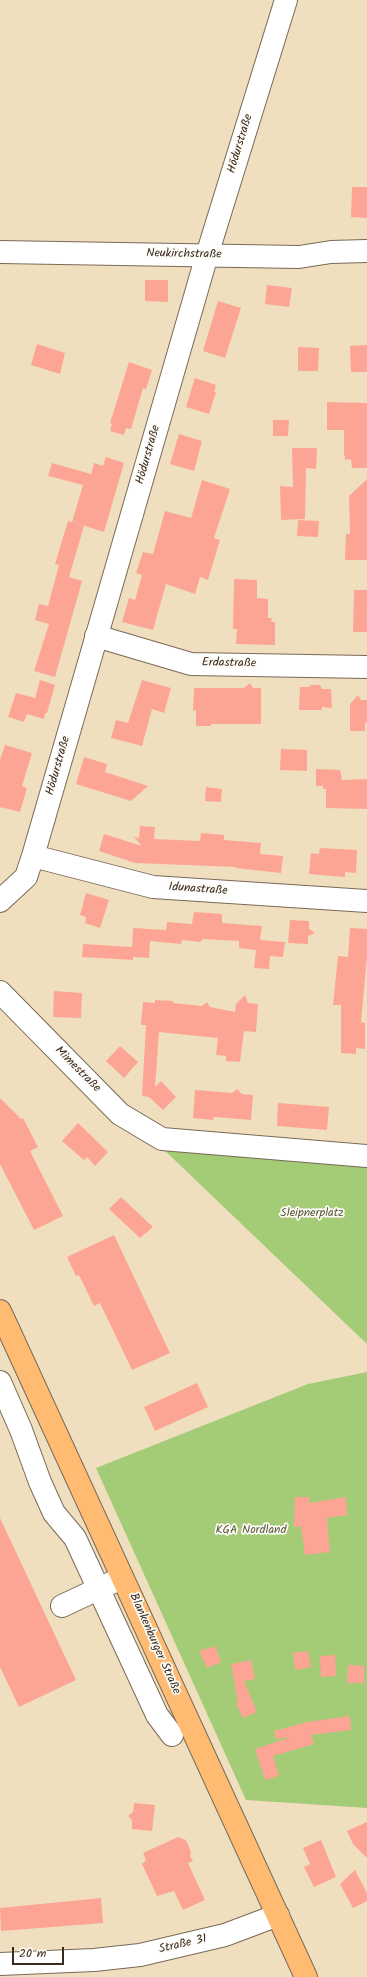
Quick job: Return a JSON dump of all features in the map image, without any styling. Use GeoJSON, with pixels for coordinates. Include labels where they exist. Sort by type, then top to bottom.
{"type":"FeatureCollection","features":[{"type":"Feature","properties":{"kind":"main road","name":"Blankenburger Straße"},"geometry":{"type":"LineString","coordinates":[[0,1311],[306,1977]]}},
{"type":"Feature","properties":{"kind":"street","name":"Hödurstraße"},"geometry":{"type":"LineString","coordinates":[[0,901],[26,877],[33,856],[207,255],[286,0]]}},
{"type":"Feature","properties":{"kind":"street","name":"Neukirchstraße"},"geometry":{"type":"LineString","coordinates":[[0,252],[299,257],[331,252],[367,251]]}},
{"type":"Feature","properties":{"kind":"street","name":"Erdastraße"},"geometry":{"type":"LineString","coordinates":[[96,636],[191,664],[367,667]]}},
{"type":"Feature","properties":{"kind":"street","name":"Idunastraße"},"geometry":{"type":"LineString","coordinates":[[33,856],[153,888],[367,901]]}},
{"type":"Feature","properties":{"kind":"street","name":"Mimestraße"},"geometry":{"type":"LineString","coordinates":[[0,992],[120,1114],[162,1139],[367,1156]]}},
{"type":"Feature","properties":{"kind":"street"},"geometry":{"type":"LineString","coordinates":[[0,1382],[54,1513],[75,1538],[100,1589],[157,1715],[172,1735]]}},
{"type":"Feature","properties":{"kind":"street"},"geometry":{"type":"LineString","coordinates":[[62,1606],[123,1578]]}},
{"type":"Feature","properties":{"kind":"street","name":"Straße 31"},"geometry":{"type":"LineString","coordinates":[[9,1968],[140,1955],[226,1935],[278,1915]]}},
{"type":"Feature","properties":{"kind":"green space","name":"Sleipnerplatz"},"geometry":{"type":"Polygon","coordinates":[[[160,1146],[367,1163],[367,1344],[160,1146]]]}},
{"type":"Feature","properties":{"kind":"green space","name":"KGA Nordland"},"geometry":{"type":"Polygon","coordinates":[[[367,1372],[367,1808],[246,1800],[96,1468],[308,1384],[367,1372]]]}},
{"type":"Feature","properties":{"kind":"building"},"geometry":{"type":"Polygon","coordinates":[[[352,187],[367,187],[367,218],[351,217],[352,187]]]}},
{"type":"Feature","properties":{"kind":"building"},"geometry":{"type":"Polygon","coordinates":[[[145,280],[168,280],[168,302],[145,301],[145,280]]]}},
{"type":"Feature","properties":{"kind":"building"},"geometry":{"type":"Polygon","coordinates":[[[267,285],[292,288],[289,307],[265,304],[267,285]]]}},
{"type":"Feature","properties":{"kind":"building"},"geometry":{"type":"Polygon","coordinates":[[[218,301],[241,308],[225,358],[203,351],[218,301]]]}},
{"type":"Feature","properties":{"kind":"building"},"geometry":{"type":"Polygon","coordinates":[[[37,344],[65,353],[60,374],[31,365],[37,344]]]}},
{"type":"Feature","properties":{"kind":"building"},"geometry":{"type":"Polygon","coordinates":[[[367,345],[367,372],[351,372],[350,346],[367,345]]]}},
{"type":"Feature","properties":{"kind":"building"},"geometry":{"type":"Polygon","coordinates":[[[298,347],[319,348],[318,371],[298,371],[298,347]]]}},
{"type":"Feature","properties":{"kind":"building"},"geometry":{"type":"Polygon","coordinates":[[[129,362],[152,370],[146,389],[143,388],[131,429],[126,428],[124,435],[110,431],[112,424],[110,423],[129,362]]]}},
{"type":"Feature","properties":{"kind":"building"},"geometry":{"type":"Polygon","coordinates":[[[195,378],[216,385],[214,392],[216,392],[209,414],[186,407],[195,378]]]}},
{"type":"Feature","properties":{"kind":"building"},"geometry":{"type":"Polygon","coordinates":[[[327,402],[367,403],[367,468],[352,468],[351,459],[345,460],[344,430],[327,430],[327,402]]]}},
{"type":"Feature","properties":{"kind":"building"},"geometry":{"type":"Polygon","coordinates":[[[273,420],[289,420],[288,436],[273,436],[273,420]]]}},
{"type":"Feature","properties":{"kind":"building"},"geometry":{"type":"Polygon","coordinates":[[[179,434],[202,441],[194,471],[170,464],[179,434]]]}},
{"type":"Feature","properties":{"kind":"building"},"geometry":{"type":"Polygon","coordinates":[[[292,448],[317,448],[316,469],[306,468],[305,519],[281,520],[280,486],[293,487],[292,448]]]}},
{"type":"Feature","properties":{"kind":"building"},"geometry":{"type":"Polygon","coordinates":[[[106,457],[124,463],[104,532],[72,522],[83,485],[48,476],[52,463],[91,474],[94,463],[103,466],[106,457]]]}},
{"type":"Feature","properties":{"kind":"building"},"geometry":{"type":"Polygon","coordinates":[[[367,479],[367,560],[345,560],[346,534],[350,534],[349,496],[367,479]]]}},
{"type":"Feature","properties":{"kind":"building"},"geometry":{"type":"Polygon","coordinates":[[[202,480],[230,489],[214,538],[220,540],[208,580],[200,577],[195,594],[166,584],[153,630],[122,622],[129,598],[135,600],[142,575],[136,573],[143,552],[153,554],[165,511],[191,518],[202,480]]]}},
{"type":"Feature","properties":{"kind":"building"},"geometry":{"type":"Polygon","coordinates":[[[298,520],[319,521],[318,537],[297,536],[298,520]]]}},
{"type":"Feature","properties":{"kind":"building"},"geometry":{"type":"Polygon","coordinates":[[[68,521],[84,526],[69,577],[82,581],[55,677],[34,671],[49,624],[35,620],[39,604],[48,606],[59,565],[55,564],[68,521]]]}},
{"type":"Feature","properties":{"kind":"building"},"geometry":{"type":"Polygon","coordinates":[[[234,579],[257,580],[257,598],[268,599],[268,618],[272,618],[271,622],[275,622],[275,645],[236,644],[237,629],[233,629],[234,579]]]}},
{"type":"Feature","properties":{"kind":"building"},"geometry":{"type":"Polygon","coordinates":[[[354,590],[367,590],[367,632],[353,632],[354,590]]]}},
{"type":"Feature","properties":{"kind":"building"},"geometry":{"type":"Polygon","coordinates":[[[40,680],[55,685],[44,719],[27,714],[24,722],[8,717],[16,693],[35,698],[40,680]]]}},
{"type":"Feature","properties":{"kind":"building"},"geometry":{"type":"Polygon","coordinates":[[[142,680],[171,688],[164,713],[152,709],[142,746],[111,738],[116,720],[128,723],[142,680]]]}},
{"type":"Feature","properties":{"kind":"building"},"geometry":{"type":"Polygon","coordinates":[[[250,683],[253,688],[261,688],[261,724],[211,724],[211,726],[196,726],[196,710],[193,711],[194,688],[244,688],[250,683]]]}},
{"type":"Feature","properties":{"kind":"building"},"geometry":{"type":"Polygon","coordinates":[[[311,685],[320,685],[322,689],[331,689],[332,708],[322,707],[322,710],[299,710],[300,687],[309,687],[311,685]]]}},
{"type":"Feature","properties":{"kind":"building"},"geometry":{"type":"Polygon","coordinates":[[[358,695],[361,700],[367,700],[367,723],[365,723],[365,731],[350,731],[350,704],[358,695]]]}},
{"type":"Feature","properties":{"kind":"building"},"geometry":{"type":"Polygon","coordinates":[[[5,745],[32,753],[22,786],[27,788],[20,812],[0,807],[0,760],[5,745]]]}},
{"type":"Feature","properties":{"kind":"building"},"geometry":{"type":"Polygon","coordinates":[[[281,749],[307,750],[307,771],[280,770],[281,749]]]}},
{"type":"Feature","properties":{"kind":"building"},"geometry":{"type":"Polygon","coordinates":[[[84,757],[107,764],[105,772],[148,786],[131,801],[76,784],[84,757]]]}},
{"type":"Feature","properties":{"kind":"building"},"geometry":{"type":"Polygon","coordinates":[[[316,769],[340,770],[342,780],[367,779],[367,809],[326,808],[326,789],[323,789],[323,786],[316,786],[316,769]]]}},
{"type":"Feature","properties":{"kind":"building"},"geometry":{"type":"Polygon","coordinates":[[[206,787],[222,789],[221,802],[205,801],[206,787]]]}},
{"type":"Feature","properties":{"kind":"building"},"geometry":{"type":"Polygon","coordinates":[[[140,826],[155,827],[154,839],[200,841],[201,833],[224,835],[224,840],[261,843],[260,854],[283,856],[281,873],[236,867],[135,863],[99,851],[104,834],[142,846],[134,837],[139,838],[140,826]]]}},
{"type":"Feature","properties":{"kind":"building"},"geometry":{"type":"Polygon","coordinates":[[[320,848],[357,850],[356,873],[345,872],[345,877],[309,874],[311,853],[319,854],[320,848]]]}},
{"type":"Feature","properties":{"kind":"building"},"geometry":{"type":"Polygon","coordinates":[[[86,893],[109,900],[100,928],[85,923],[86,917],[80,915],[86,893]]]}},
{"type":"Feature","properties":{"kind":"building"},"geometry":{"type":"Polygon","coordinates":[[[194,912],[222,914],[222,923],[262,926],[260,940],[285,942],[283,957],[270,956],[269,969],[254,968],[256,950],[239,948],[239,941],[203,939],[200,942],[182,940],[181,944],[150,941],[149,958],[133,957],[133,960],[82,957],[83,944],[132,947],[133,928],[166,930],[167,922],[192,924],[194,912]]]}},
{"type":"Feature","properties":{"kind":"building"},"geometry":{"type":"Polygon","coordinates":[[[290,920],[309,921],[309,929],[315,933],[308,936],[308,944],[288,943],[290,920]]]}},
{"type":"Feature","properties":{"kind":"building"},"geometry":{"type":"Polygon","coordinates":[[[350,928],[367,929],[367,956],[361,1022],[365,1023],[365,1049],[356,1048],[356,1054],[341,1053],[341,1005],[333,1005],[338,956],[348,957],[350,928]]]}},
{"type":"Feature","properties":{"kind":"building"},"geometry":{"type":"Polygon","coordinates":[[[54,991],[82,993],[81,1018],[53,1017],[54,991]]]}},
{"type":"Feature","properties":{"kind":"building"},"geometry":{"type":"Polygon","coordinates":[[[245,995],[248,1003],[258,1004],[256,1032],[244,1031],[240,1062],[226,1061],[226,1056],[216,1055],[218,1038],[159,1032],[155,1087],[161,1081],[176,1097],[163,1110],[149,1097],[142,1096],[146,1025],[141,1025],[143,1002],[155,1003],[155,1000],[173,1001],[173,1003],[202,1006],[207,1002],[210,1007],[235,1012],[236,1004],[245,995]]]}},
{"type":"Feature","properties":{"kind":"building"},"geometry":{"type":"Polygon","coordinates":[[[120,1046],[138,1062],[124,1078],[106,1061],[120,1046]]]}},
{"type":"Feature","properties":{"kind":"building"},"geometry":{"type":"Polygon","coordinates":[[[237,1089],[242,1094],[253,1095],[251,1120],[214,1117],[213,1120],[193,1118],[195,1090],[232,1093],[237,1089]]]}},
{"type":"Feature","properties":{"kind":"building"},"geometry":{"type":"Polygon","coordinates":[[[0,1098],[21,1119],[23,1118],[38,1147],[30,1151],[63,1216],[34,1230],[0,1164],[0,1098]]]}},
{"type":"Feature","properties":{"kind":"building"},"geometry":{"type":"Polygon","coordinates":[[[278,1103],[329,1107],[327,1130],[277,1126],[278,1103]]]}},
{"type":"Feature","properties":{"kind":"building"},"geometry":{"type":"Polygon","coordinates":[[[78,1123],[108,1152],[95,1166],[87,1157],[84,1160],[62,1141],[78,1123]]]}},
{"type":"Feature","properties":{"kind":"building"},"geometry":{"type":"Polygon","coordinates":[[[121,1197],[153,1227],[140,1238],[109,1209],[121,1197]]]}},
{"type":"Feature","properties":{"kind":"building"},"geometry":{"type":"Polygon","coordinates":[[[114,1235],[170,1353],[132,1370],[100,1303],[94,1306],[79,1275],[76,1276],[67,1257],[114,1235]]]}},
{"type":"Feature","properties":{"kind":"building"},"geometry":{"type":"Polygon","coordinates":[[[197,1383],[208,1407],[155,1431],[144,1407],[197,1383]]]}},
{"type":"Feature","properties":{"kind":"building"},"geometry":{"type":"Polygon","coordinates":[[[295,1497],[310,1497],[309,1503],[346,1497],[347,1515],[327,1518],[330,1552],[305,1555],[301,1526],[294,1527],[295,1497]]]}},
{"type":"Feature","properties":{"kind":"building"},"geometry":{"type":"Polygon","coordinates":[[[0,1518],[76,1680],[19,1707],[0,1667],[0,1518]]]}},
{"type":"Feature","properties":{"kind":"building"},"geometry":{"type":"Polygon","coordinates":[[[215,1646],[221,1662],[207,1668],[199,1651],[215,1646]]]}},
{"type":"Feature","properties":{"kind":"building"},"geometry":{"type":"Polygon","coordinates":[[[308,1651],[311,1667],[295,1670],[293,1653],[308,1651]]]}},
{"type":"Feature","properties":{"kind":"building"},"geometry":{"type":"Polygon","coordinates":[[[335,1655],[336,1676],[321,1677],[320,1656],[335,1655]]]}},
{"type":"Feature","properties":{"kind":"building"},"geometry":{"type":"Polygon","coordinates":[[[251,1660],[255,1679],[244,1681],[257,1712],[243,1718],[236,1703],[238,1703],[231,1664],[251,1660]]]}},
{"type":"Feature","properties":{"kind":"building"},"geometry":{"type":"Polygon","coordinates":[[[348,1665],[364,1666],[364,1683],[347,1683],[348,1665]]]}},
{"type":"Feature","properties":{"kind":"building"},"geometry":{"type":"Polygon","coordinates":[[[350,1716],[351,1730],[311,1735],[314,1744],[273,1756],[279,1776],[265,1780],[255,1749],[291,1737],[276,1739],[274,1731],[307,1722],[350,1716]]]}},
{"type":"Feature","properties":{"kind":"building"},"geometry":{"type":"Polygon","coordinates":[[[134,1803],[155,1805],[152,1831],[132,1829],[132,1820],[128,1816],[133,1812],[134,1803]]]}},
{"type":"Feature","properties":{"kind":"building"},"geometry":{"type":"Polygon","coordinates":[[[367,1822],[367,1858],[353,1844],[347,1831],[367,1822]]]}},
{"type":"Feature","properties":{"kind":"building"},"geometry":{"type":"Polygon","coordinates":[[[178,1837],[186,1840],[191,1852],[190,1856],[193,1861],[188,1863],[205,1900],[183,1910],[174,1891],[157,1896],[142,1864],[146,1860],[143,1853],[178,1837]]]}},
{"type":"Feature","properties":{"kind":"building"},"geometry":{"type":"Polygon","coordinates":[[[321,1840],[336,1877],[314,1887],[304,1867],[310,1864],[303,1848],[321,1840]]]}},
{"type":"Feature","properties":{"kind":"building"},"geometry":{"type":"Polygon","coordinates":[[[355,1870],[367,1893],[367,1901],[353,1908],[340,1884],[355,1870]]]}},
{"type":"Feature","properties":{"kind":"building"},"geometry":{"type":"Polygon","coordinates":[[[101,1898],[103,1923],[1,1931],[0,1908],[101,1898]]]}}]}
